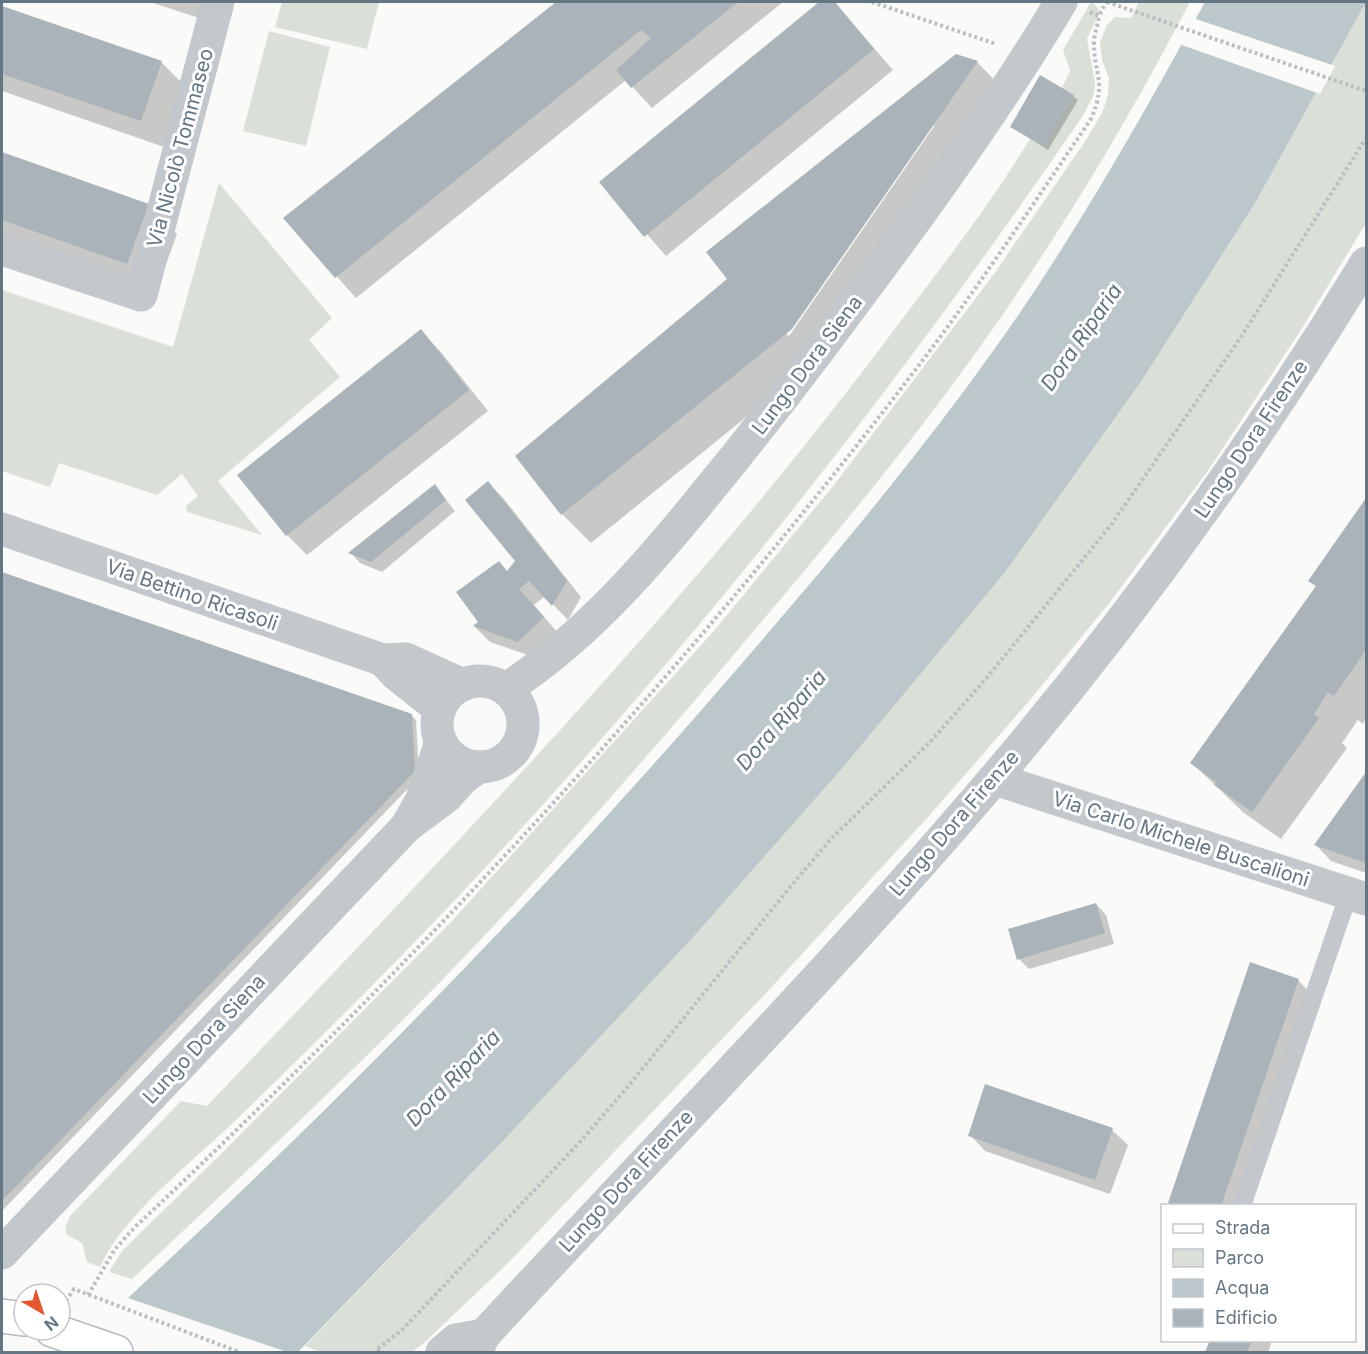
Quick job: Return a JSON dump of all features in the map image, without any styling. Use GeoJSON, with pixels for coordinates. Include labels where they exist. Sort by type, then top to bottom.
{"type":"FeatureCollection","features":[{"type":"Feature","properties":{"kind":"main road"},"geometry":{"type":"LineString","coordinates":[[72,1338],[116,1353]]}},
{"type":"Feature","properties":{"kind":"street","name":"Via Nicolò Tommaseo"},"geometry":{"type":"LineString","coordinates":[[2,249],[141,295],[218,2]]}},
{"type":"Feature","properties":{"kind":"street","name":"Lungo Dora Siena"},"geometry":{"type":"LineString","coordinates":[[506,689],[618,597],[744,448],[888,258],[1029,55],[1060,2]]}},
{"type":"Feature","properties":{"kind":"street","name":"Lungo Dora Firenze"},"geometry":{"type":"LineString","coordinates":[[441,1353],[456,1340],[480,1344],[818,976],[995,779],[1101,645],[1209,502],[1332,320],[1366,263]]}},
{"type":"Feature","properties":{"kind":"street","name":"Via Bettino Ricasoli"},"geometry":{"type":"LineString","coordinates":[[2,529],[383,660],[406,659],[463,684]]}},
{"type":"Feature","properties":{"kind":"street","name":"Via Bettino Ricasoli"},"geometry":{"type":"LineString","coordinates":[[383,660],[396,674],[440,709]]}},
{"type":"Feature","properties":{"kind":"street"},"geometry":{"type":"LineString","coordinates":[[489,682],[506,689],[520,707],[524,722],[522,737],[515,750],[505,760],[491,767],[462,764],[450,756],[437,730],[440,709],[452,692],[463,684],[489,682]]}},
{"type":"Feature","properties":{"kind":"street","name":"Lungo Dora Siena"},"geometry":{"type":"LineString","coordinates":[[407,826],[422,799],[441,742]]}},
{"type":"Feature","properties":{"kind":"street","name":"Lungo Dora Siena"},"geometry":{"type":"LineString","coordinates":[[2,1253],[407,826],[479,767]]}},
{"type":"Feature","properties":{"kind":"street","name":"Via Carlo Michele Buscalioni"},"geometry":{"type":"LineString","coordinates":[[995,779],[1358,896]]}},
{"type":"Feature","properties":{"kind":"lane"},"geometry":{"type":"LineString","coordinates":[[1243,1204],[1358,896]]}},
{"type":"Feature","properties":{"kind":"path"},"geometry":{"type":"LineString","coordinates":[[872,2],[1029,55]]}},
{"type":"Feature","properties":{"kind":"path"},"geometry":{"type":"LineString","coordinates":[[1107,2],[1366,91]]}},
{"type":"Feature","properties":{"kind":"path"},"geometry":{"type":"LineString","coordinates":[[88,1295],[115,1249],[135,1227],[329,1037],[519,841],[725,608],[827,483],[916,369],[1091,119],[1099,101],[1101,79],[1094,39],[1099,16]]}},
{"type":"Feature","properties":{"kind":"path"},"geometry":{"type":"LineString","coordinates":[[376,1352],[401,1331],[578,1144],[626,1089],[718,973],[830,840],[930,742],[985,680],[1111,525],[1241,337],[1366,138]]}},
{"type":"Feature","properties":{"kind":"path"},"geometry":{"type":"LineString","coordinates":[[75,1288],[239,1353]]}},
{"type":"Feature","properties":{"kind":"green space"},"geometry":{"type":"Polygon","coordinates":[[[282,2],[379,2],[367,49],[275,27],[282,2]]]}},
{"type":"Feature","properties":{"kind":"green space"},"geometry":{"type":"Polygon","coordinates":[[[1091,2],[1098,8],[1099,13],[1087,39],[1095,83],[1094,94],[1084,114],[938,320],[785,519],[624,713],[455,900],[290,1068],[160,1190],[125,1228],[100,1267],[87,1262],[82,1243],[66,1234],[65,1228],[70,1216],[181,1101],[207,1106],[298,1011],[567,722],[740,524],[823,422],[957,247],[1024,149],[1067,78],[1070,71],[1063,50],[1091,2]]]}},
{"type":"Feature","properties":{"kind":"green space"},"geometry":{"type":"Polygon","coordinates":[[[1139,2],[1190,2],[1152,74],[1047,249],[962,372],[862,501],[643,760],[526,891],[407,1016],[132,1279],[109,1272],[122,1251],[452,921],[713,632],[834,485],[994,274],[1088,137],[1103,111],[1108,94],[1109,78],[1102,60],[1100,43],[1107,25],[1115,17],[1131,18],[1139,2]]]}},
{"type":"Feature","properties":{"kind":"green space"},"geometry":{"type":"Polygon","coordinates":[[[1366,2],[1366,223],[1301,330],[1207,472],[1110,602],[1030,700],[928,817],[767,992],[508,1263],[425,1342],[412,1352],[320,1352],[305,1346],[499,1145],[1144,377],[1254,205],[1366,2]]]}},
{"type":"Feature","properties":{"kind":"green space"},"geometry":{"type":"Polygon","coordinates":[[[269,31],[330,47],[306,146],[243,131],[269,31]]]}},
{"type":"Feature","properties":{"kind":"green space"},"geometry":{"type":"Polygon","coordinates":[[[219,183],[332,318],[309,340],[340,377],[218,481],[262,535],[187,512],[186,506],[198,496],[182,474],[157,495],[59,463],[50,487],[2,471],[2,290],[173,347],[219,183]]]}},
{"type":"Feature","properties":{"kind":"water","name":"Dora Riparia"},"geometry":{"type":"Polygon","coordinates":[[[1205,2],[1366,2],[1254,205],[1144,377],[1005,572],[844,766],[694,936],[499,1145],[298,1352],[69,1352],[324,1111],[488,944],[646,772],[798,598],[941,422],[1008,330],[1086,209],[1205,2]]]}},
{"type":"Feature","properties":{"kind":"pier"},"geometry":{"type":"Polygon","coordinates":[[[1193,18],[1335,66],[1320,94],[1179,44],[1193,18]]]}},
{"type":"Feature","properties":{"kind":"pier"},"geometry":{"type":"Polygon","coordinates":[[[125,1297],[287,1352],[66,1352],[125,1297]]]}},
{"type":"Feature","properties":{"kind":"building"},"geometry":{"type":"Polygon","coordinates":[[[556,2],[738,2],[631,88],[616,70],[651,38],[641,30],[335,278],[283,218],[556,2]]]}},
{"type":"Feature","properties":{"kind":"building"},"geometry":{"type":"Polygon","coordinates":[[[819,2],[835,2],[874,49],[644,237],[599,182],[819,2]]]}},
{"type":"Feature","properties":{"kind":"building"},"geometry":{"type":"Polygon","coordinates":[[[2,6],[162,61],[141,121],[2,74],[2,6]]]}},
{"type":"Feature","properties":{"kind":"building"},"geometry":{"type":"Polygon","coordinates":[[[956,54],[978,61],[792,329],[561,515],[515,456],[727,279],[706,252],[956,54]]]}},
{"type":"Feature","properties":{"kind":"building"},"geometry":{"type":"Polygon","coordinates":[[[1040,75],[1074,95],[1043,146],[1010,127],[1040,75]]]}},
{"type":"Feature","properties":{"kind":"building"},"geometry":{"type":"Polygon","coordinates":[[[2,152],[149,204],[127,264],[2,220],[2,152]]]}},
{"type":"Feature","properties":{"kind":"building"},"geometry":{"type":"Polygon","coordinates":[[[421,329],[469,390],[286,536],[237,475],[421,329]]]}},
{"type":"Feature","properties":{"kind":"building"},"geometry":{"type":"Polygon","coordinates":[[[488,481],[567,581],[552,606],[529,581],[519,589],[544,617],[518,642],[473,626],[478,622],[456,592],[499,561],[507,571],[515,561],[465,500],[488,481]]]}},
{"type":"Feature","properties":{"kind":"building"},"geometry":{"type":"Polygon","coordinates":[[[435,484],[446,500],[371,562],[348,553],[435,484]]]}},
{"type":"Feature","properties":{"kind":"building"},"geometry":{"type":"Polygon","coordinates":[[[1366,498],[1366,650],[1334,696],[1328,692],[1314,714],[1319,718],[1252,812],[1214,785],[1216,782],[1190,763],[1316,586],[1308,581],[1366,498]]]}},
{"type":"Feature","properties":{"kind":"building"},"geometry":{"type":"Polygon","coordinates":[[[2,572],[412,714],[415,771],[2,1201],[2,572]]]}},
{"type":"Feature","properties":{"kind":"building"},"geometry":{"type":"Polygon","coordinates":[[[1366,772],[1366,863],[1314,845],[1366,772]]]}},
{"type":"Feature","properties":{"kind":"building"},"geometry":{"type":"Polygon","coordinates":[[[1096,903],[1105,933],[1017,960],[1008,929],[1096,903]]]}},
{"type":"Feature","properties":{"kind":"building"},"geometry":{"type":"Polygon","coordinates":[[[1250,962],[1299,979],[1222,1204],[1168,1203],[1250,962]]]}},
{"type":"Feature","properties":{"kind":"building"},"geometry":{"type":"Polygon","coordinates":[[[985,1084],[1113,1128],[1095,1180],[968,1136],[985,1084]]]}},
{"type":"Feature","properties":{"kind":"building"},"geometry":{"type":"Polygon","coordinates":[[[1209,1342],[1251,1342],[1247,1352],[1205,1352],[1209,1342]]]}}]}
